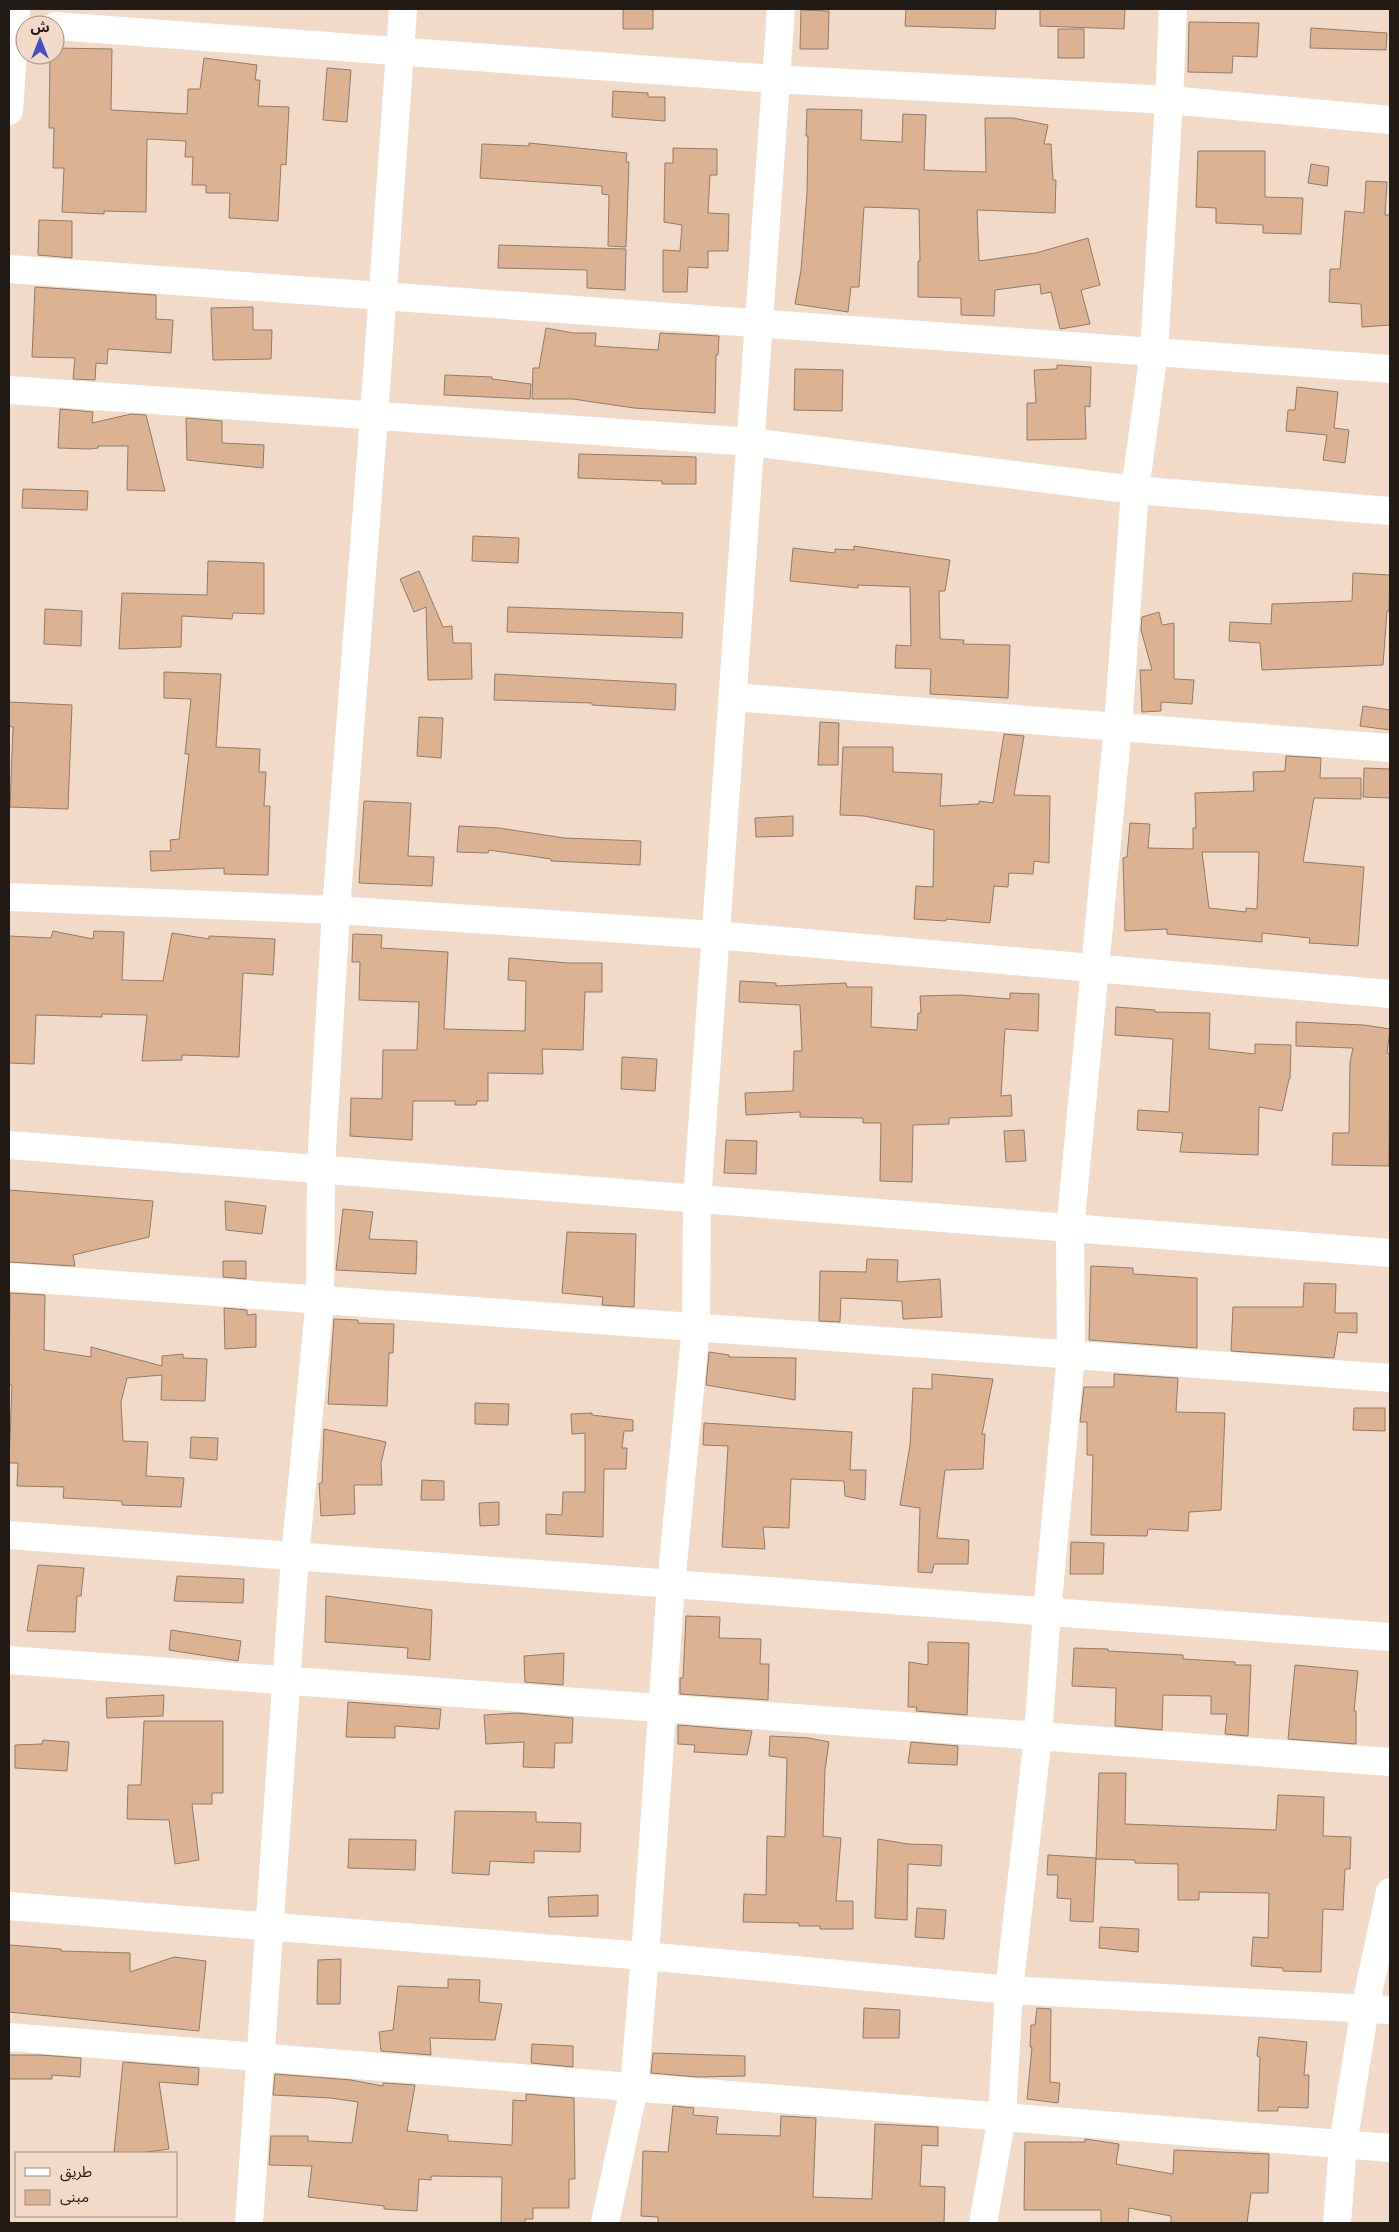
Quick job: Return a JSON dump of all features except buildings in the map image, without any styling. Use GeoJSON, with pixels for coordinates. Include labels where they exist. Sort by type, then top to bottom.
{"type":"FeatureCollection","features":[{"type":"Feature","properties":{"kind":"street"},"geometry":{"type":"LineString","coordinates":[[249,2223],[295,1556],[320,1300],[321,1167],[336,910],[403,9]]}},
{"type":"Feature","properties":{"kind":"street"},"geometry":{"type":"LineString","coordinates":[[604,2223],[634,2088],[671,1584],[696,1327],[697,1200],[780,9]]}},
{"type":"Feature","properties":{"kind":"street"},"geometry":{"type":"LineString","coordinates":[[983,2223],[1002,2117],[1009,1990],[1038,1736],[1046,1612],[1071,1355],[1070,1230],[1118,726],[1136,490],[1154,352],[1169,100],[1172,9]]}},
{"type":"Feature","properties":{"kind":"street"},"geometry":{"type":"LineString","coordinates":[[65,27],[776,79],[1169,100],[1390,120]]}},
{"type":"Feature","properties":{"kind":"street"},"geometry":{"type":"LineString","coordinates":[[9,111],[15,61]]}},
{"type":"Feature","properties":{"kind":"street"},"geometry":{"type":"LineString","coordinates":[[9,269],[1390,369]]}},
{"type":"Feature","properties":{"kind":"street"},"geometry":{"type":"LineString","coordinates":[[9,390],[750,442],[1136,490],[1390,511]]}},
{"type":"Feature","properties":{"kind":"street"},"geometry":{"type":"LineString","coordinates":[[733,697],[1390,748]]}},
{"type":"Feature","properties":{"kind":"street"},"geometry":{"type":"LineString","coordinates":[[9,897],[336,910],[715,935],[1096,970],[1390,994]]}},
{"type":"Feature","properties":{"kind":"street"},"geometry":{"type":"LineString","coordinates":[[9,1146],[321,1167],[697,1200],[1390,1253]]}},
{"type":"Feature","properties":{"kind":"street"},"geometry":{"type":"LineString","coordinates":[[9,1276],[1390,1378]]}},
{"type":"Feature","properties":{"kind":"street"},"geometry":{"type":"LineString","coordinates":[[9,1535],[1390,1637]]}},
{"type":"Feature","properties":{"kind":"street"},"geometry":{"type":"LineString","coordinates":[[9,1660],[1390,1762]]}},
{"type":"Feature","properties":{"kind":"street"},"geometry":{"type":"LineString","coordinates":[[1337,2223],[1343,2144],[1378,2009],[1390,1892]]}},
{"type":"Feature","properties":{"kind":"street"},"geometry":{"type":"LineString","coordinates":[[9,1906],[270,1925],[645,1956],[1009,1990],[1378,2009]]}},
{"type":"Feature","properties":{"kind":"street"},"geometry":{"type":"LineString","coordinates":[[9,2037],[1390,2148]]}}]}
